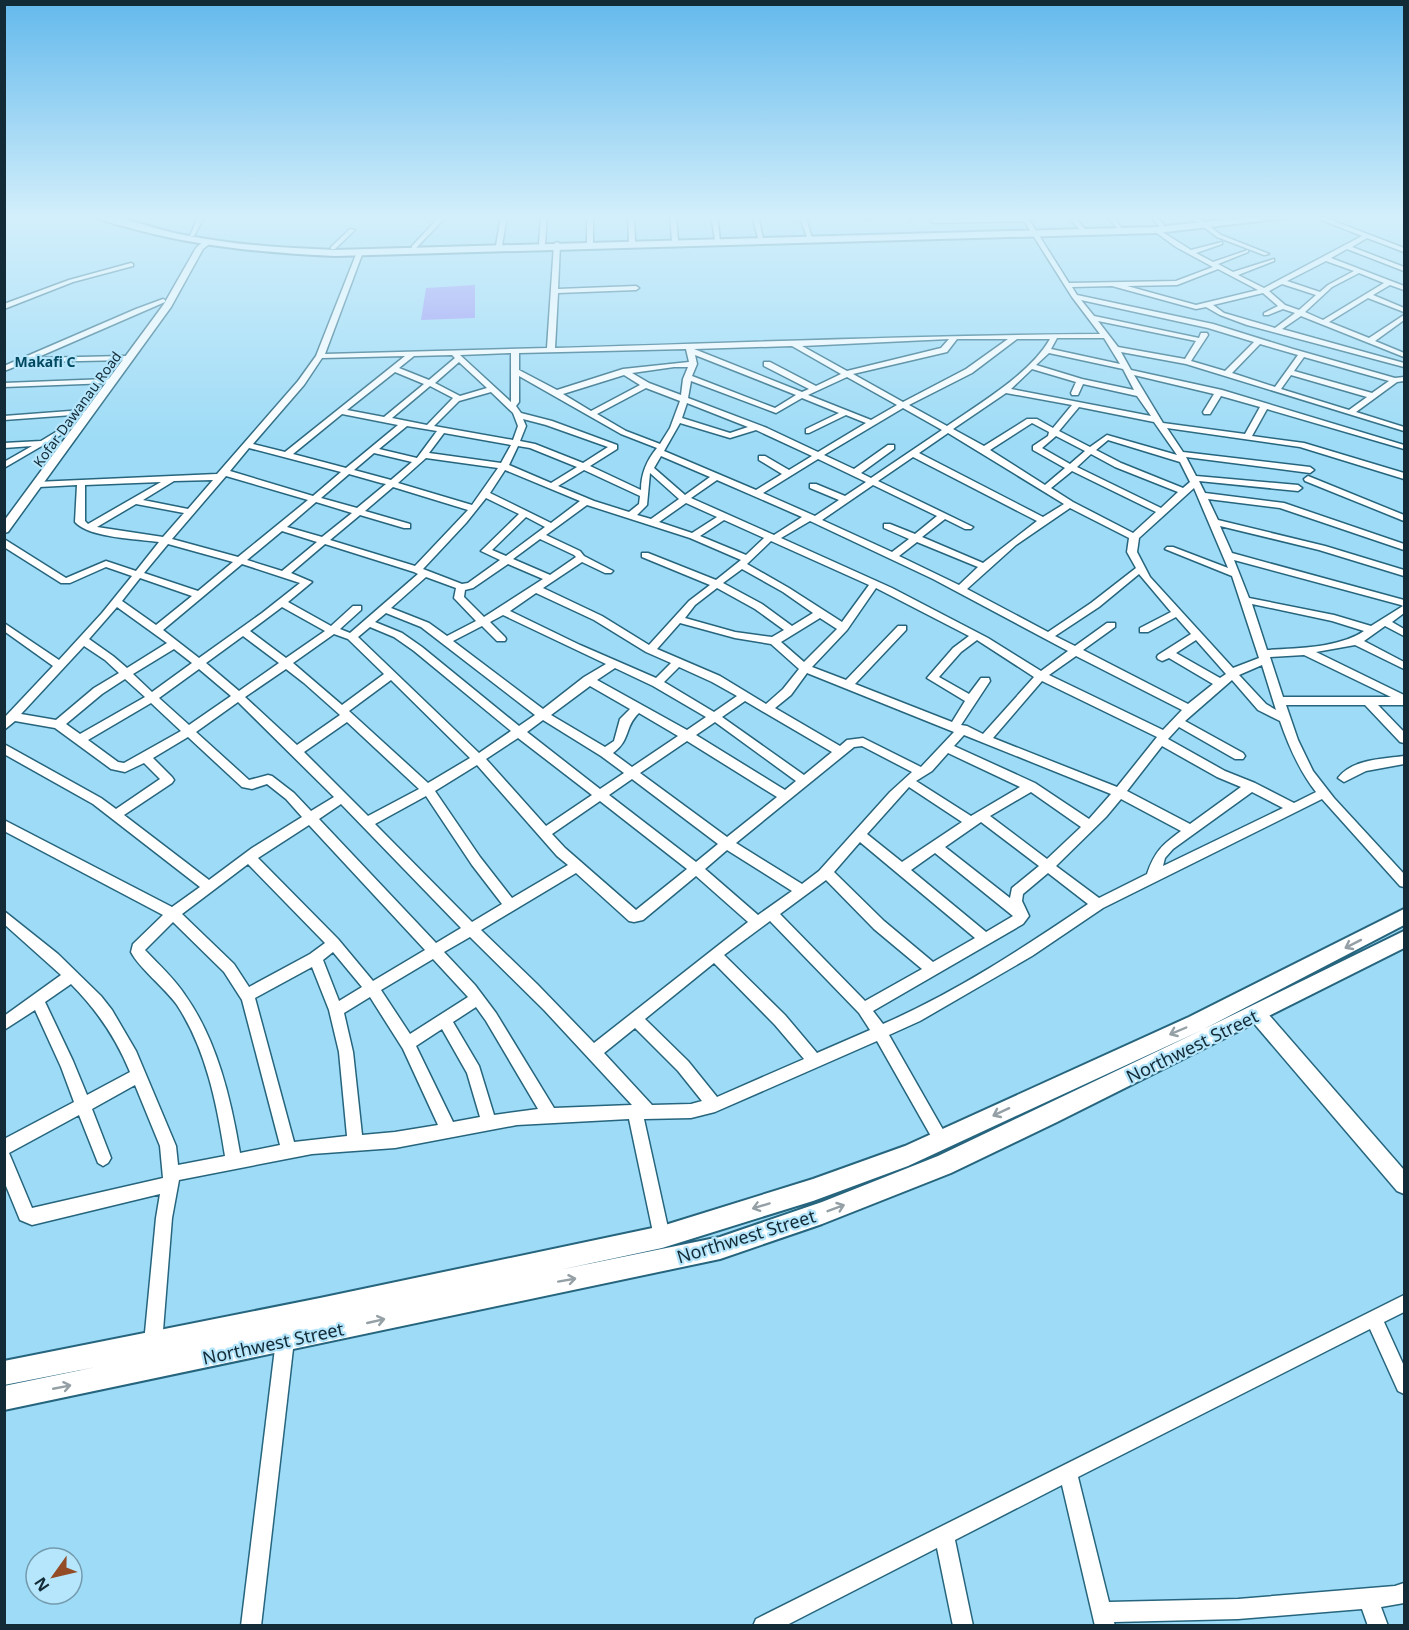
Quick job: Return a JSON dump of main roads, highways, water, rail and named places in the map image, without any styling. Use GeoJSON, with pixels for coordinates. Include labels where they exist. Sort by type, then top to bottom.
{"type":"FeatureCollection","features":[{"type":"Feature","properties":{"kind":"main road","name":"Northwest Street"},"geometry":{"type":"LineString","coordinates":[[4,1373],[662,1237],[813,1190],[941,1140],[1197,1023],[1404,917]]}},
{"type":"Feature","properties":{"kind":"main road","name":"Northwest Street"},"geometry":{"type":"LineString","coordinates":[[4,1398],[285,1340],[517,1288],[709,1250],[775,1229],[918,1176],[1050,1115],[1404,939]]}},
{"type":"Feature","properties":{"kind":"district","name":"Makafi C"},"geometry":{"type":"Point","coordinates":[45,361]}}]}
